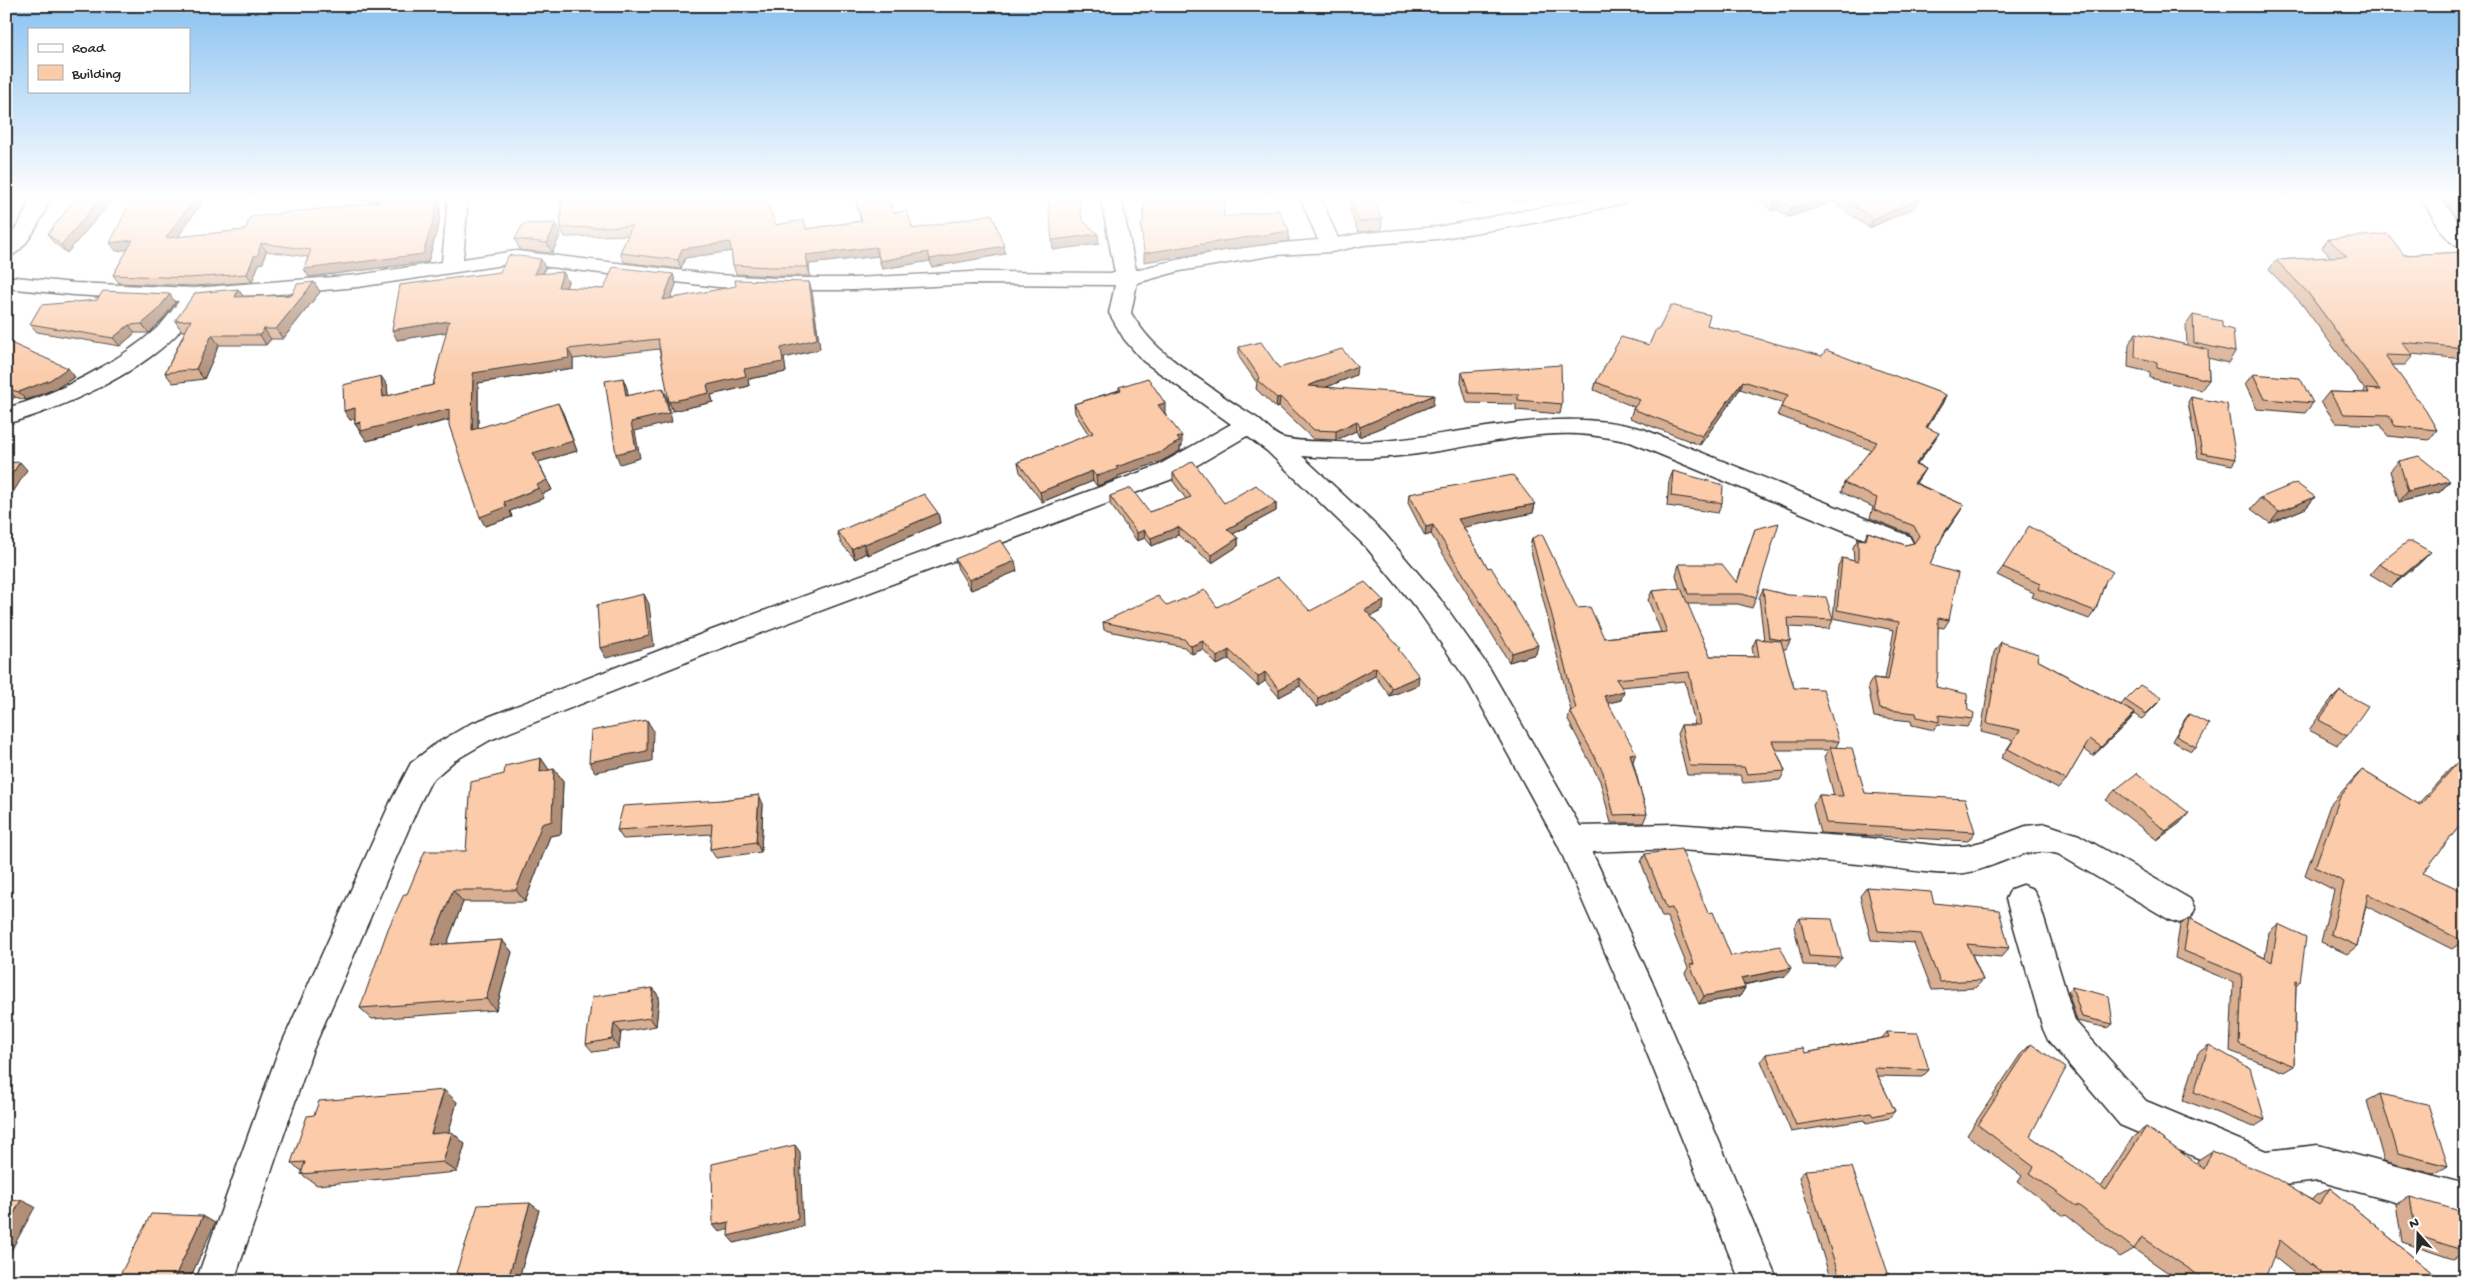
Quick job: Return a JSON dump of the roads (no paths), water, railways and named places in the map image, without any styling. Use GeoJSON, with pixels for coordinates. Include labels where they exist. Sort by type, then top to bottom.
{"type":"FeatureCollection","features":[{"type":"Feature","properties":{"kind":"street"},"geometry":{"type":"LineString","coordinates":[[452,266],[453,259]]}},
{"type":"Feature","properties":{"kind":"street"},"geometry":{"type":"LineString","coordinates":[[6,282],[74,289],[194,295],[358,281],[501,259]]}},
{"type":"Feature","properties":{"kind":"street"},"geometry":{"type":"LineString","coordinates":[[533,259],[718,281],[774,284],[854,284],[972,278],[1127,279],[1178,265],[1214,259]]}},
{"type":"Feature","properties":{"kind":"street"},"geometry":{"type":"LineString","coordinates":[[1123,259],[1127,279],[1120,313],[1132,334],[1151,356],[1276,445],[1375,540],[1430,606],[1480,677],[1571,839],[1635,982],[1759,1281]]}},
{"type":"Feature","properties":{"kind":"street"},"geometry":{"type":"LineString","coordinates":[[6,416],[23,413],[131,358],[166,332],[194,295]]}},
{"type":"Feature","properties":{"kind":"street"},"geometry":{"type":"LineString","coordinates":[[214,1281],[295,1052],[405,803],[421,772],[436,759],[480,732],[722,637],[1166,472],[1249,424]]}},
{"type":"Feature","properties":{"kind":"street"},"geometry":{"type":"LineString","coordinates":[[1276,445],[1317,451],[1411,448],[1512,431],[1573,426],[1601,428],[1635,435],[1900,543]]}},
{"type":"Feature","properties":{"kind":"street"},"geometry":{"type":"LineString","coordinates":[[1571,839],[1674,837],[1869,851],[1943,860],[1965,859],[1991,853],[2026,839],[2046,837],[2068,844],[2179,909]]}},
{"type":"Feature","properties":{"kind":"street"},"geometry":{"type":"LineString","coordinates":[[2022,899],[2060,1029],[2133,1113],[2266,1169],[2318,1163],[2465,1203]]}}]}
